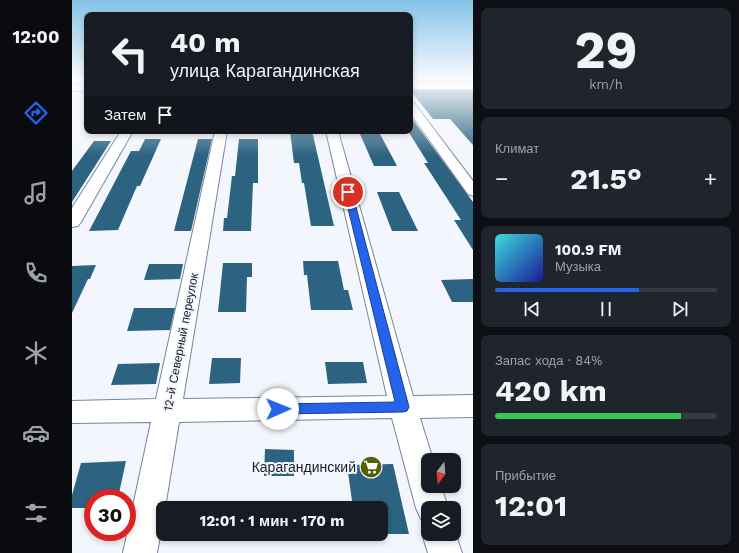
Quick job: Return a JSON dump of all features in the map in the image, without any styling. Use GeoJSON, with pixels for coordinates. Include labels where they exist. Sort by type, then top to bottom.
{"type":"FeatureCollection","features":[{"type":"Feature","properties":{"kind":"street"},"geometry":{"type":"LineString","coordinates":[[413,109],[473,191]]}},
{"type":"Feature","properties":{"kind":"street"},"geometry":{"type":"LineString","coordinates":[[72,222],[126,134]]}},
{"type":"Feature","properties":{"kind":"street","name":"12-й Северный переулок"},"geometry":{"type":"LineString","coordinates":[[140,553],[220,134]]}},
{"type":"Feature","properties":{"kind":"street"},"geometry":{"type":"LineString","coordinates":[[333,134],[403,407],[430,501]]}},
{"type":"Feature","properties":{"kind":"street"},"geometry":{"type":"LineString","coordinates":[[72,412],[473,406]]}},
{"type":"Feature","properties":{"kind":"street"},"geometry":{"type":"LineString","coordinates":[[441,541],[445,553]]}},
{"type":"Feature","properties":{"kind":"building"},"geometry":{"type":"Polygon","coordinates":[[[422,105],[473,105],[473,145],[450,119],[433,119],[422,105]]]}},
{"type":"Feature","properties":{"kind":"building"},"geometry":{"type":"Polygon","coordinates":[[[413,120],[473,202],[473,250],[454,220],[461,220],[424,163],[428,163],[410,134],[413,134],[413,120]]]}},
{"type":"Feature","properties":{"kind":"building"},"geometry":{"type":"Polygon","coordinates":[[[290,134],[313,134],[334,226],[311,226],[299,163],[294,163],[290,134]]]}},
{"type":"Feature","properties":{"kind":"building"},"geometry":{"type":"Polygon","coordinates":[[[360,134],[380,134],[397,166],[374,166],[360,134]]]}},
{"type":"Feature","properties":{"kind":"building"},"geometry":{"type":"Polygon","coordinates":[[[145,139],[161,139],[140,186],[137,186],[118,230],[89,231],[131,151],[139,151],[145,139]]]}},
{"type":"Feature","properties":{"kind":"building"},"geometry":{"type":"Polygon","coordinates":[[[198,139],[212,139],[191,231],[174,231],[198,139]]]}},
{"type":"Feature","properties":{"kind":"building"},"geometry":{"type":"Polygon","coordinates":[[[239,139],[258,139],[258,183],[253,183],[251,231],[223,231],[224,218],[227,218],[232,176],[235,176],[239,139]]]}},
{"type":"Feature","properties":{"kind":"building"},"geometry":{"type":"Polygon","coordinates":[[[94,141],[111,141],[72,202],[72,171],[94,141]]]}},
{"type":"Feature","properties":{"kind":"building"},"geometry":{"type":"Polygon","coordinates":[[[377,192],[399,192],[418,231],[392,231],[377,192]]]}},
{"type":"Feature","properties":{"kind":"building"},"geometry":{"type":"Polygon","coordinates":[[[303,261],[338,261],[344,290],[348,290],[353,310],[311,310],[307,275],[304,275],[303,261]]]}},
{"type":"Feature","properties":{"kind":"building"},"geometry":{"type":"Polygon","coordinates":[[[223,263],[252,263],[252,277],[247,277],[246,312],[218,312],[223,263]]]}},
{"type":"Feature","properties":{"kind":"building"},"geometry":{"type":"Polygon","coordinates":[[[149,264],[183,264],[180,279],[144,280],[149,264]]]}},
{"type":"Feature","properties":{"kind":"building"},"geometry":{"type":"Polygon","coordinates":[[[96,265],[90,279],[88,279],[72,313],[72,266],[96,265]]]}},
{"type":"Feature","properties":{"kind":"building"},"geometry":{"type":"Polygon","coordinates":[[[473,279],[473,302],[452,302],[441,280],[473,279]]]}},
{"type":"Feature","properties":{"kind":"building"},"geometry":{"type":"Polygon","coordinates":[[[134,308],[175,308],[170,330],[127,331],[134,308]]]}},
{"type":"Feature","properties":{"kind":"building"},"geometry":{"type":"Polygon","coordinates":[[[212,358],[241,358],[240,383],[209,384],[212,358]]]}},
{"type":"Feature","properties":{"kind":"building"},"geometry":{"type":"Polygon","coordinates":[[[325,362],[363,362],[367,383],[328,384],[325,362]]]}},
{"type":"Feature","properties":{"kind":"building"},"geometry":{"type":"Polygon","coordinates":[[[160,363],[156,384],[111,385],[118,364],[160,363]]]}},
{"type":"Feature","properties":{"kind":"building"},"geometry":{"type":"Polygon","coordinates":[[[265,449],[294,450],[294,476],[264,476],[265,449]]]}},
{"type":"Feature","properties":{"kind":"building"},"geometry":{"type":"Polygon","coordinates":[[[126,461],[120,489],[84,489],[84,508],[72,508],[72,495],[81,463],[126,461]]]}},
{"type":"Feature","properties":{"kind":"building"},"geometry":{"type":"Polygon","coordinates":[[[393,464],[409,534],[388,534],[388,501],[352,501],[347,465],[393,464]]]}},
{"type":"Feature","properties":{"kind":"place","name":"Карагандинский"},"geometry":{"type":"Point","coordinates":[371,467]}},
{"type":"Feature","properties":{"kind":"route"},"geometry":{"type":"LineString","coordinates":[[278,409],[403,407],[348,192]]}}]}
